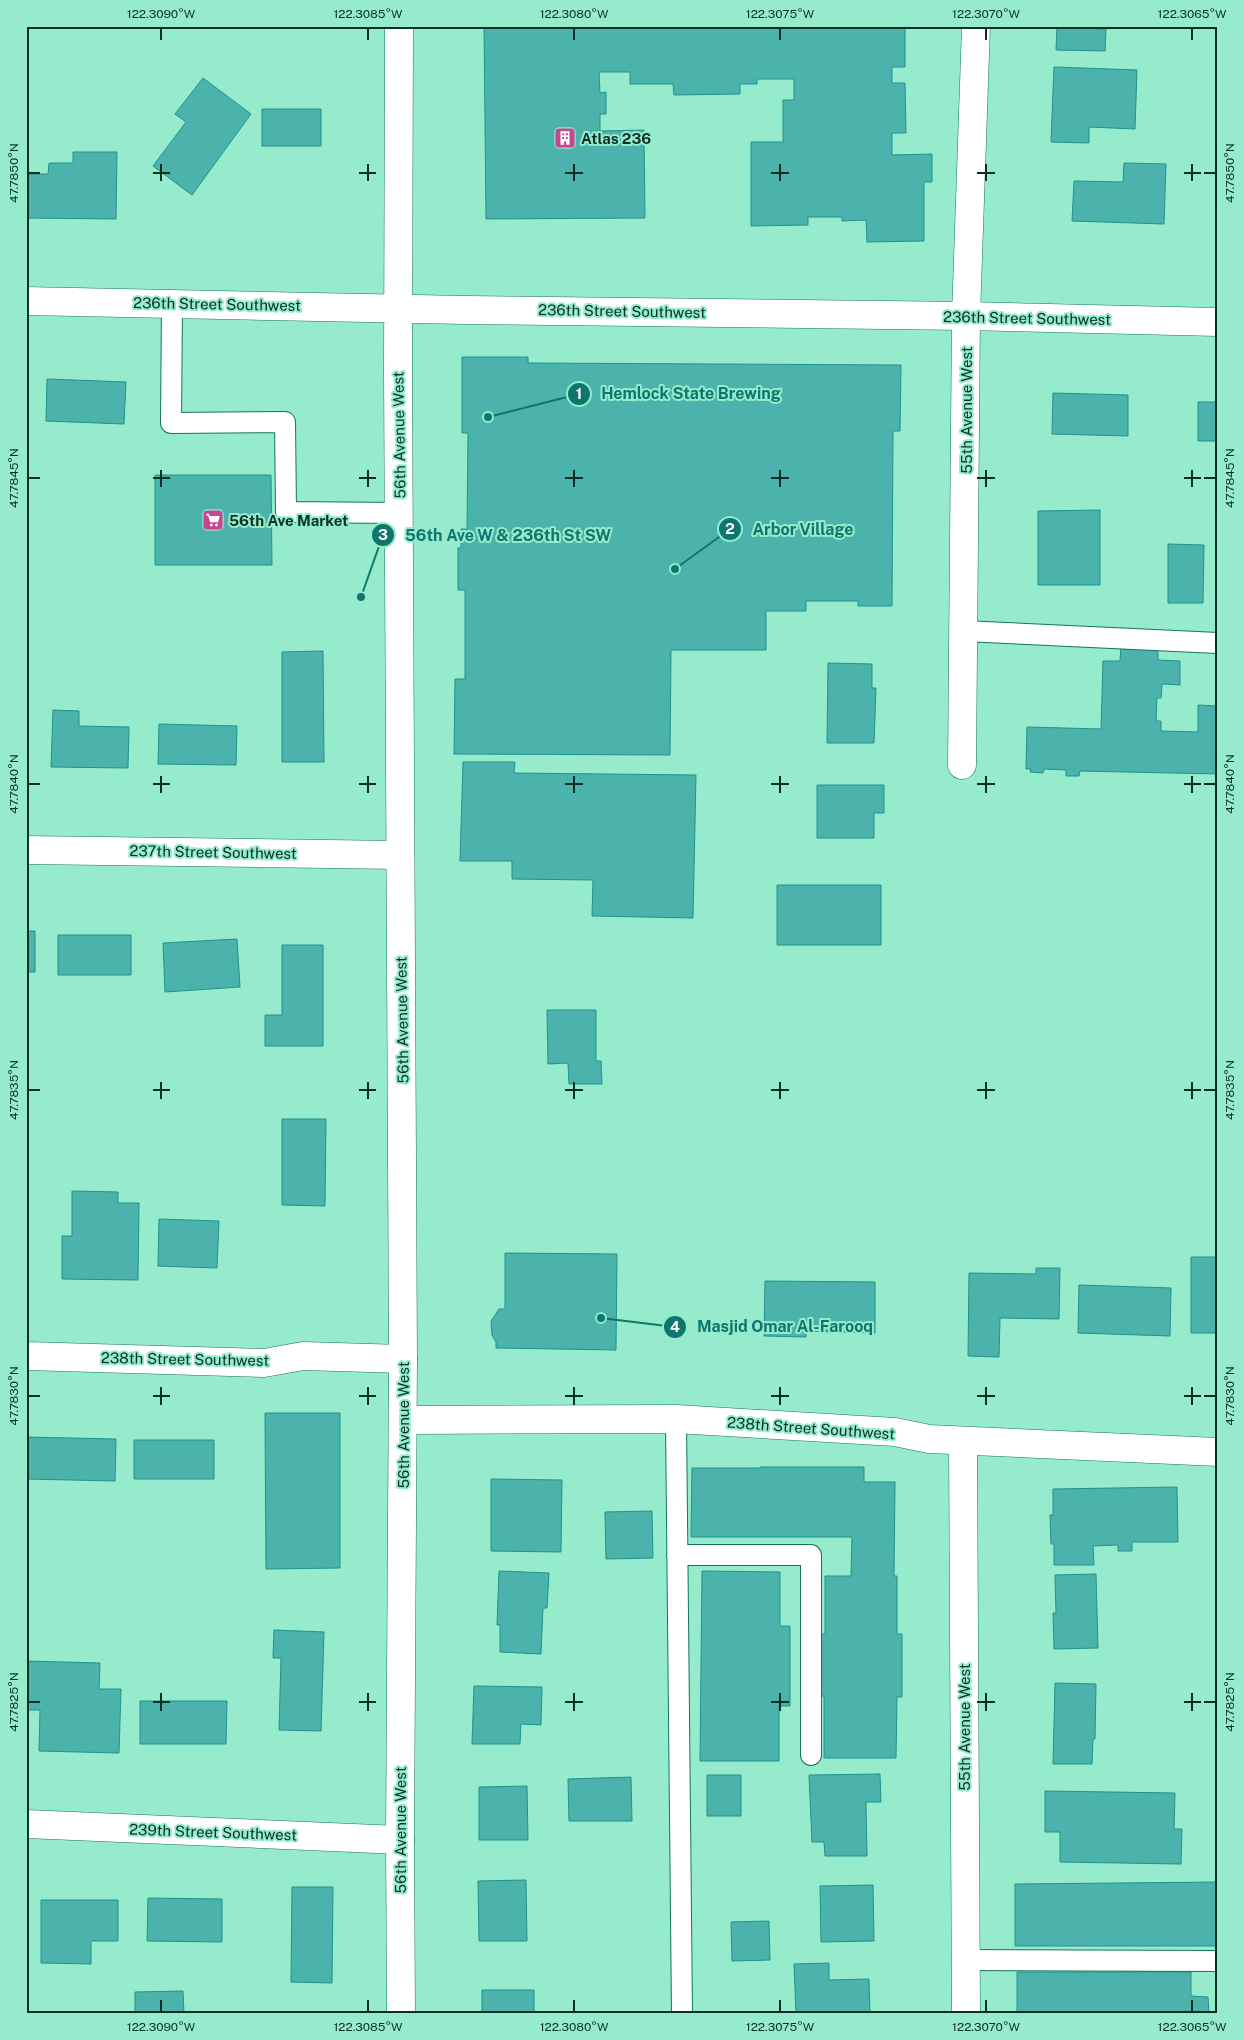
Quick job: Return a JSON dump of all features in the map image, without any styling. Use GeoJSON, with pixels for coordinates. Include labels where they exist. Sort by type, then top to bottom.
{"type":"FeatureCollection","features":[{"type":"Feature","properties":{"kind":"street","name":"56th Avenue West"},"geometry":{"type":"LineString","coordinates":[[399,26],[400,855],[404,1360],[400,1840],[401,2014]]}},
{"type":"Feature","properties":{"kind":"street","name":"55th Avenue West"},"geometry":{"type":"LineString","coordinates":[[962,765],[966,316],[976,26]]}},
{"type":"Feature","properties":{"kind":"street","name":"236th Street Southwest"},"geometry":{"type":"LineString","coordinates":[[26,301],[966,316],[1218,322]]}},
{"type":"Feature","properties":{"kind":"street","name":"237th Street Southwest"},"geometry":{"type":"LineString","coordinates":[[26,850],[400,855]]}},
{"type":"Feature","properties":{"kind":"street","name":"238th Street Southwest"},"geometry":{"type":"LineString","coordinates":[[26,1356],[264,1362],[303,1356],[404,1360]]}},
{"type":"Feature","properties":{"kind":"street","name":"238th Street Southwest"},"geometry":{"type":"LineString","coordinates":[[404,1420],[676,1419],[895,1432],[929,1439],[1218,1452]]}},
{"type":"Feature","properties":{"kind":"street","name":"55th Avenue West"},"geometry":{"type":"LineString","coordinates":[[963,1441],[966,2014]]}},
{"type":"Feature","properties":{"kind":"street","name":"239th Street Southwest"},"geometry":{"type":"LineString","coordinates":[[26,1824],[400,1840]]}},
{"type":"Feature","properties":{"kind":"lane"},"geometry":{"type":"LineString","coordinates":[[172,303],[170,423],[285,422],[286,512],[399,513]]}},
{"type":"Feature","properties":{"kind":"lane"},"geometry":{"type":"LineString","coordinates":[[964,631],[1218,643]]}},
{"type":"Feature","properties":{"kind":"lane"},"geometry":{"type":"LineString","coordinates":[[676,1419],[682,2014]]}},
{"type":"Feature","properties":{"kind":"lane"},"geometry":{"type":"LineString","coordinates":[[677,1555],[811,1555],[811,1755]]}},
{"type":"Feature","properties":{"kind":"lane"},"geometry":{"type":"LineString","coordinates":[[966,1960],[1218,1961]]}},
{"type":"Feature","properties":{"kind":"building","name":"Atlas 236"},"geometry":{"type":"Polygon","coordinates":[[[484,26],[905,26],[905,67],[892,67],[892,83],[905,83],[906,133],[892,133],[892,155],[932,154],[932,182],[924,182],[924,241],[867,242],[866,220],[842,221],[842,217],[808,217],[808,225],[751,226],[751,142],[783,142],[783,100],[794,100],[794,79],[757,79],[757,84],[740,84],[740,94],[674,95],[673,84],[630,84],[630,72],[599,72],[600,93],[606,92],[606,114],[600,114],[600,131],[644,130],[645,218],[486,219],[484,26]]]}},
{"type":"Feature","properties":{"kind":"building"},"geometry":{"type":"Polygon","coordinates":[[[1057,26],[1098,26],[1098,29],[1106,29],[1105,51],[1056,50],[1057,26]]]}},
{"type":"Feature","properties":{"kind":"building"},"geometry":{"type":"Polygon","coordinates":[[[1054,67],[1137,70],[1135,129],[1089,127],[1089,143],[1051,142],[1054,67]]]}},
{"type":"Feature","properties":{"kind":"building"},"geometry":{"type":"Polygon","coordinates":[[[203,78],[251,114],[192,195],[153,166],[186,122],[175,114],[203,78]]]}},
{"type":"Feature","properties":{"kind":"building"},"geometry":{"type":"Polygon","coordinates":[[[262,109],[321,109],[321,146],[262,146],[262,109]]]}},
{"type":"Feature","properties":{"kind":"building"},"geometry":{"type":"Polygon","coordinates":[[[73,152],[117,152],[116,219],[26,218],[26,174],[48,174],[49,163],[73,163],[73,152]]]}},
{"type":"Feature","properties":{"kind":"building"},"geometry":{"type":"Polygon","coordinates":[[[1124,163],[1166,164],[1164,224],[1072,221],[1074,181],[1123,182],[1124,163]]]}},
{"type":"Feature","properties":{"kind":"building"},"geometry":{"type":"Polygon","coordinates":[[[462,357],[528,357],[528,363],[901,365],[900,431],[893,431],[892,606],[858,606],[858,601],[806,601],[806,611],[766,611],[766,650],[671,650],[670,755],[454,754],[455,679],[465,679],[465,590],[458,590],[458,548],[461,548],[461,529],[467,529],[468,433],[462,433],[462,357]]]}},
{"type":"Feature","properties":{"kind":"building"},"geometry":{"type":"Polygon","coordinates":[[[47,379],[126,382],[124,424],[46,421],[47,379]]]}},
{"type":"Feature","properties":{"kind":"building"},"geometry":{"type":"Polygon","coordinates":[[[1053,393],[1128,395],[1128,436],[1052,434],[1053,393]]]}},
{"type":"Feature","properties":{"kind":"building"},"geometry":{"type":"Polygon","coordinates":[[[1198,402],[1218,402],[1218,441],[1198,441],[1198,402]]]}},
{"type":"Feature","properties":{"kind":"building","name":"56th Ave Market"},"geometry":{"type":"Polygon","coordinates":[[[155,475],[271,475],[272,565],[155,565],[155,475]]]}},
{"type":"Feature","properties":{"kind":"building"},"geometry":{"type":"Polygon","coordinates":[[[1100,510],[1100,585],[1038,585],[1038,511],[1100,510]]]}},
{"type":"Feature","properties":{"kind":"building"},"geometry":{"type":"Polygon","coordinates":[[[1168,544],[1204,545],[1203,603],[1168,603],[1168,544]]]}},
{"type":"Feature","properties":{"kind":"building"},"geometry":{"type":"Polygon","coordinates":[[[1121,645],[1158,645],[1158,660],[1180,661],[1180,685],[1162,684],[1161,698],[1157,698],[1156,721],[1161,721],[1161,731],[1198,732],[1198,705],[1218,706],[1218,774],[1080,771],[1079,776],[1066,776],[1066,770],[1044,769],[1043,773],[1030,772],[1031,769],[1026,769],[1027,727],[1101,729],[1103,661],[1120,661],[1121,645]]]}},
{"type":"Feature","properties":{"kind":"building"},"geometry":{"type":"Polygon","coordinates":[[[323,651],[324,762],[282,762],[282,652],[323,651]]]}},
{"type":"Feature","properties":{"kind":"building"},"geometry":{"type":"Polygon","coordinates":[[[828,663],[872,664],[872,688],[876,688],[874,743],[827,743],[828,663]]]}},
{"type":"Feature","properties":{"kind":"building"},"geometry":{"type":"Polygon","coordinates":[[[53,710],[79,711],[79,726],[129,727],[128,768],[51,767],[53,710]]]}},
{"type":"Feature","properties":{"kind":"building"},"geometry":{"type":"Polygon","coordinates":[[[159,724],[237,726],[236,765],[158,764],[159,724]]]}},
{"type":"Feature","properties":{"kind":"building"},"geometry":{"type":"Polygon","coordinates":[[[463,762],[515,762],[514,773],[696,775],[693,918],[592,916],[593,880],[512,879],[512,861],[460,861],[463,762]]]}},
{"type":"Feature","properties":{"kind":"building"},"geometry":{"type":"Polygon","coordinates":[[[817,785],[884,785],[884,813],[874,813],[874,838],[817,838],[817,785]]]}},
{"type":"Feature","properties":{"kind":"building"},"geometry":{"type":"Polygon","coordinates":[[[777,885],[881,885],[881,945],[777,945],[777,885]]]}},
{"type":"Feature","properties":{"kind":"building"},"geometry":{"type":"Polygon","coordinates":[[[26,931],[35,931],[35,972],[26,972],[26,931]]]}},
{"type":"Feature","properties":{"kind":"building"},"geometry":{"type":"Polygon","coordinates":[[[58,935],[131,935],[131,975],[58,975],[58,935]]]}},
{"type":"Feature","properties":{"kind":"building"},"geometry":{"type":"Polygon","coordinates":[[[237,939],[240,987],[165,992],[163,943],[237,939]]]}},
{"type":"Feature","properties":{"kind":"building"},"geometry":{"type":"Polygon","coordinates":[[[282,945],[323,945],[323,1046],[265,1046],[265,1015],[282,1015],[282,945]]]}},
{"type":"Feature","properties":{"kind":"building"},"geometry":{"type":"Polygon","coordinates":[[[547,1010],[596,1010],[596,1061],[601,1061],[602,1084],[569,1084],[568,1063],[548,1064],[547,1010]]]}},
{"type":"Feature","properties":{"kind":"building"},"geometry":{"type":"Polygon","coordinates":[[[282,1119],[326,1119],[325,1206],[282,1205],[282,1119]]]}},
{"type":"Feature","properties":{"kind":"building"},"geometry":{"type":"Polygon","coordinates":[[[72,1191],[118,1192],[118,1203],[139,1203],[138,1280],[62,1279],[62,1236],[72,1236],[72,1191]]]}},
{"type":"Feature","properties":{"kind":"building"},"geometry":{"type":"Polygon","coordinates":[[[159,1219],[219,1221],[217,1268],[158,1266],[159,1219]]]}},
{"type":"Feature","properties":{"kind":"building"},"geometry":{"type":"Polygon","coordinates":[[[505,1253],[617,1254],[616,1350],[496,1348],[496,1342],[492,1335],[491,1321],[499,1309],[505,1309],[505,1253]]]}},
{"type":"Feature","properties":{"kind":"building"},"geometry":{"type":"Polygon","coordinates":[[[1191,1257],[1216,1257],[1218,1333],[1191,1333],[1191,1257]]]}},
{"type":"Feature","properties":{"kind":"building"},"geometry":{"type":"Polygon","coordinates":[[[1036,1268],[1060,1268],[1059,1319],[1000,1318],[999,1357],[968,1356],[969,1273],[1036,1274],[1036,1268]]]}},
{"type":"Feature","properties":{"kind":"building"},"geometry":{"type":"Polygon","coordinates":[[[765,1281],[875,1282],[875,1333],[806,1331],[806,1337],[764,1336],[765,1281]]]}},
{"type":"Feature","properties":{"kind":"building"},"geometry":{"type":"Polygon","coordinates":[[[1079,1285],[1171,1288],[1170,1336],[1078,1333],[1079,1285]]]}},
{"type":"Feature","properties":{"kind":"building"},"geometry":{"type":"Polygon","coordinates":[[[265,1413],[340,1413],[340,1568],[266,1569],[265,1413]]]}},
{"type":"Feature","properties":{"kind":"building"},"geometry":{"type":"Polygon","coordinates":[[[26,1437],[116,1439],[115,1481],[26,1479],[26,1437]]]}},
{"type":"Feature","properties":{"kind":"building"},"geometry":{"type":"Polygon","coordinates":[[[134,1440],[214,1440],[214,1479],[134,1479],[134,1440]]]}},
{"type":"Feature","properties":{"kind":"building"},"geometry":{"type":"Polygon","coordinates":[[[864,1467],[864,1482],[895,1482],[894,1576],[897,1576],[897,1634],[902,1634],[902,1697],[897,1697],[896,1758],[824,1758],[824,1696],[820,1696],[820,1634],[825,1634],[825,1576],[851,1576],[852,1537],[691,1537],[692,1468],[864,1467]]]}},
{"type":"Feature","properties":{"kind":"building"},"geometry":{"type":"Polygon","coordinates":[[[491,1479],[562,1480],[561,1552],[491,1551],[491,1479]]]}},
{"type":"Feature","properties":{"kind":"building"},"geometry":{"type":"Polygon","coordinates":[[[1177,1487],[1178,1542],[1132,1542],[1132,1551],[1118,1551],[1118,1545],[1093,1546],[1094,1565],[1054,1565],[1054,1544],[1051,1544],[1050,1515],[1053,1515],[1053,1489],[1177,1487]]]}},
{"type":"Feature","properties":{"kind":"building"},"geometry":{"type":"Polygon","coordinates":[[[652,1511],[653,1558],[606,1559],[605,1512],[652,1511]]]}},
{"type":"Feature","properties":{"kind":"building"},"geometry":{"type":"Polygon","coordinates":[[[499,1571],[549,1573],[547,1608],[543,1608],[541,1654],[500,1652],[500,1625],[497,1625],[499,1571]]]}},
{"type":"Feature","properties":{"kind":"building"},"geometry":{"type":"Polygon","coordinates":[[[702,1571],[780,1572],[780,1626],[790,1626],[790,1706],[779,1706],[779,1761],[700,1761],[702,1571]]]}},
{"type":"Feature","properties":{"kind":"building"},"geometry":{"type":"Polygon","coordinates":[[[1096,1574],[1098,1648],[1054,1649],[1053,1613],[1056,1613],[1055,1575],[1096,1574]]]}},
{"type":"Feature","properties":{"kind":"building"},"geometry":{"type":"Polygon","coordinates":[[[274,1630],[324,1632],[321,1731],[279,1730],[281,1658],[273,1658],[274,1630]]]}},
{"type":"Feature","properties":{"kind":"building"},"geometry":{"type":"Polygon","coordinates":[[[26,1661],[100,1663],[99,1689],[121,1689],[119,1753],[39,1751],[40,1710],[26,1710],[26,1661]]]}},
{"type":"Feature","properties":{"kind":"building"},"geometry":{"type":"Polygon","coordinates":[[[1055,1683],[1096,1684],[1095,1739],[1093,1739],[1092,1764],[1053,1764],[1055,1683]]]}},
{"type":"Feature","properties":{"kind":"building"},"geometry":{"type":"Polygon","coordinates":[[[474,1686],[542,1687],[541,1725],[521,1724],[520,1744],[472,1744],[474,1686]]]}},
{"type":"Feature","properties":{"kind":"building"},"geometry":{"type":"Polygon","coordinates":[[[140,1701],[227,1701],[226,1744],[140,1744],[140,1701]]]}},
{"type":"Feature","properties":{"kind":"building"},"geometry":{"type":"Polygon","coordinates":[[[880,1774],[881,1802],[866,1802],[867,1856],[825,1856],[824,1842],[812,1842],[809,1775],[880,1774]]]}},
{"type":"Feature","properties":{"kind":"building"},"geometry":{"type":"Polygon","coordinates":[[[707,1775],[741,1775],[741,1816],[707,1816],[707,1775]]]}},
{"type":"Feature","properties":{"kind":"building"},"geometry":{"type":"Polygon","coordinates":[[[631,1777],[632,1821],[569,1821],[568,1779],[631,1777]]]}},
{"type":"Feature","properties":{"kind":"building"},"geometry":{"type":"Polygon","coordinates":[[[527,1786],[528,1840],[479,1840],[479,1787],[527,1786]]]}},
{"type":"Feature","properties":{"kind":"building"},"geometry":{"type":"Polygon","coordinates":[[[1045,1791],[1175,1793],[1174,1829],[1182,1829],[1181,1864],[1060,1862],[1060,1832],[1045,1832],[1045,1791]]]}},
{"type":"Feature","properties":{"kind":"building"},"geometry":{"type":"Polygon","coordinates":[[[526,1880],[527,1941],[479,1941],[478,1881],[526,1880]]]}},
{"type":"Feature","properties":{"kind":"building"},"geometry":{"type":"Polygon","coordinates":[[[1218,1882],[1218,1946],[1015,1946],[1015,1884],[1218,1882]]]}},
{"type":"Feature","properties":{"kind":"building"},"geometry":{"type":"Polygon","coordinates":[[[873,1885],[874,1941],[821,1942],[820,1886],[873,1885]]]}},
{"type":"Feature","properties":{"kind":"building"},"geometry":{"type":"Polygon","coordinates":[[[292,1887],[333,1887],[332,1983],[291,1982],[292,1887]]]}},
{"type":"Feature","properties":{"kind":"building"},"geometry":{"type":"Polygon","coordinates":[[[148,1898],[222,1899],[222,1942],[147,1941],[148,1898]]]}},
{"type":"Feature","properties":{"kind":"building"},"geometry":{"type":"Polygon","coordinates":[[[41,1900],[118,1900],[118,1941],[91,1941],[91,1964],[41,1963],[41,1900]]]}},
{"type":"Feature","properties":{"kind":"building"},"geometry":{"type":"Polygon","coordinates":[[[769,1921],[770,1960],[732,1961],[731,1922],[769,1921]]]}},
{"type":"Feature","properties":{"kind":"building"},"geometry":{"type":"Polygon","coordinates":[[[829,1963],[829,1980],[869,1979],[870,2014],[796,2014],[794,1964],[829,1963]]]}},
{"type":"Feature","properties":{"kind":"building"},"geometry":{"type":"Polygon","coordinates":[[[1017,1972],[1191,1972],[1191,1996],[1208,1997],[1209,2014],[1017,2014],[1017,1972]]]}},
{"type":"Feature","properties":{"kind":"building"},"geometry":{"type":"Polygon","coordinates":[[[482,1990],[534,1990],[534,2014],[482,2014],[482,1990]]]}},
{"type":"Feature","properties":{"kind":"building"},"geometry":{"type":"Polygon","coordinates":[[[183,1991],[184,2014],[135,2014],[135,1992],[183,1991]]]}},
{"type":"Feature","properties":{"kind":"place","name":"Atlas 236"},"geometry":{"type":"Point","coordinates":[565,138]}},
{"type":"Feature","properties":{"kind":"place","name":"Hemlock State Brewing"},"geometry":{"type":"Point","coordinates":[488,417]}},
{"type":"Feature","properties":{"kind":"place","name":"56th Ave Market"},"geometry":{"type":"Point","coordinates":[213,520]}},
{"type":"Feature","properties":{"kind":"place","name":"Arbor Village"},"geometry":{"type":"Point","coordinates":[675,569]}},
{"type":"Feature","properties":{"kind":"place","name":"56th Ave W & 236th St SW"},"geometry":{"type":"Point","coordinates":[361,597]}},
{"type":"Feature","properties":{"kind":"place","name":"Masjid Omar Al-Farooq"},"geometry":{"type":"Point","coordinates":[601,1318]}}]}
